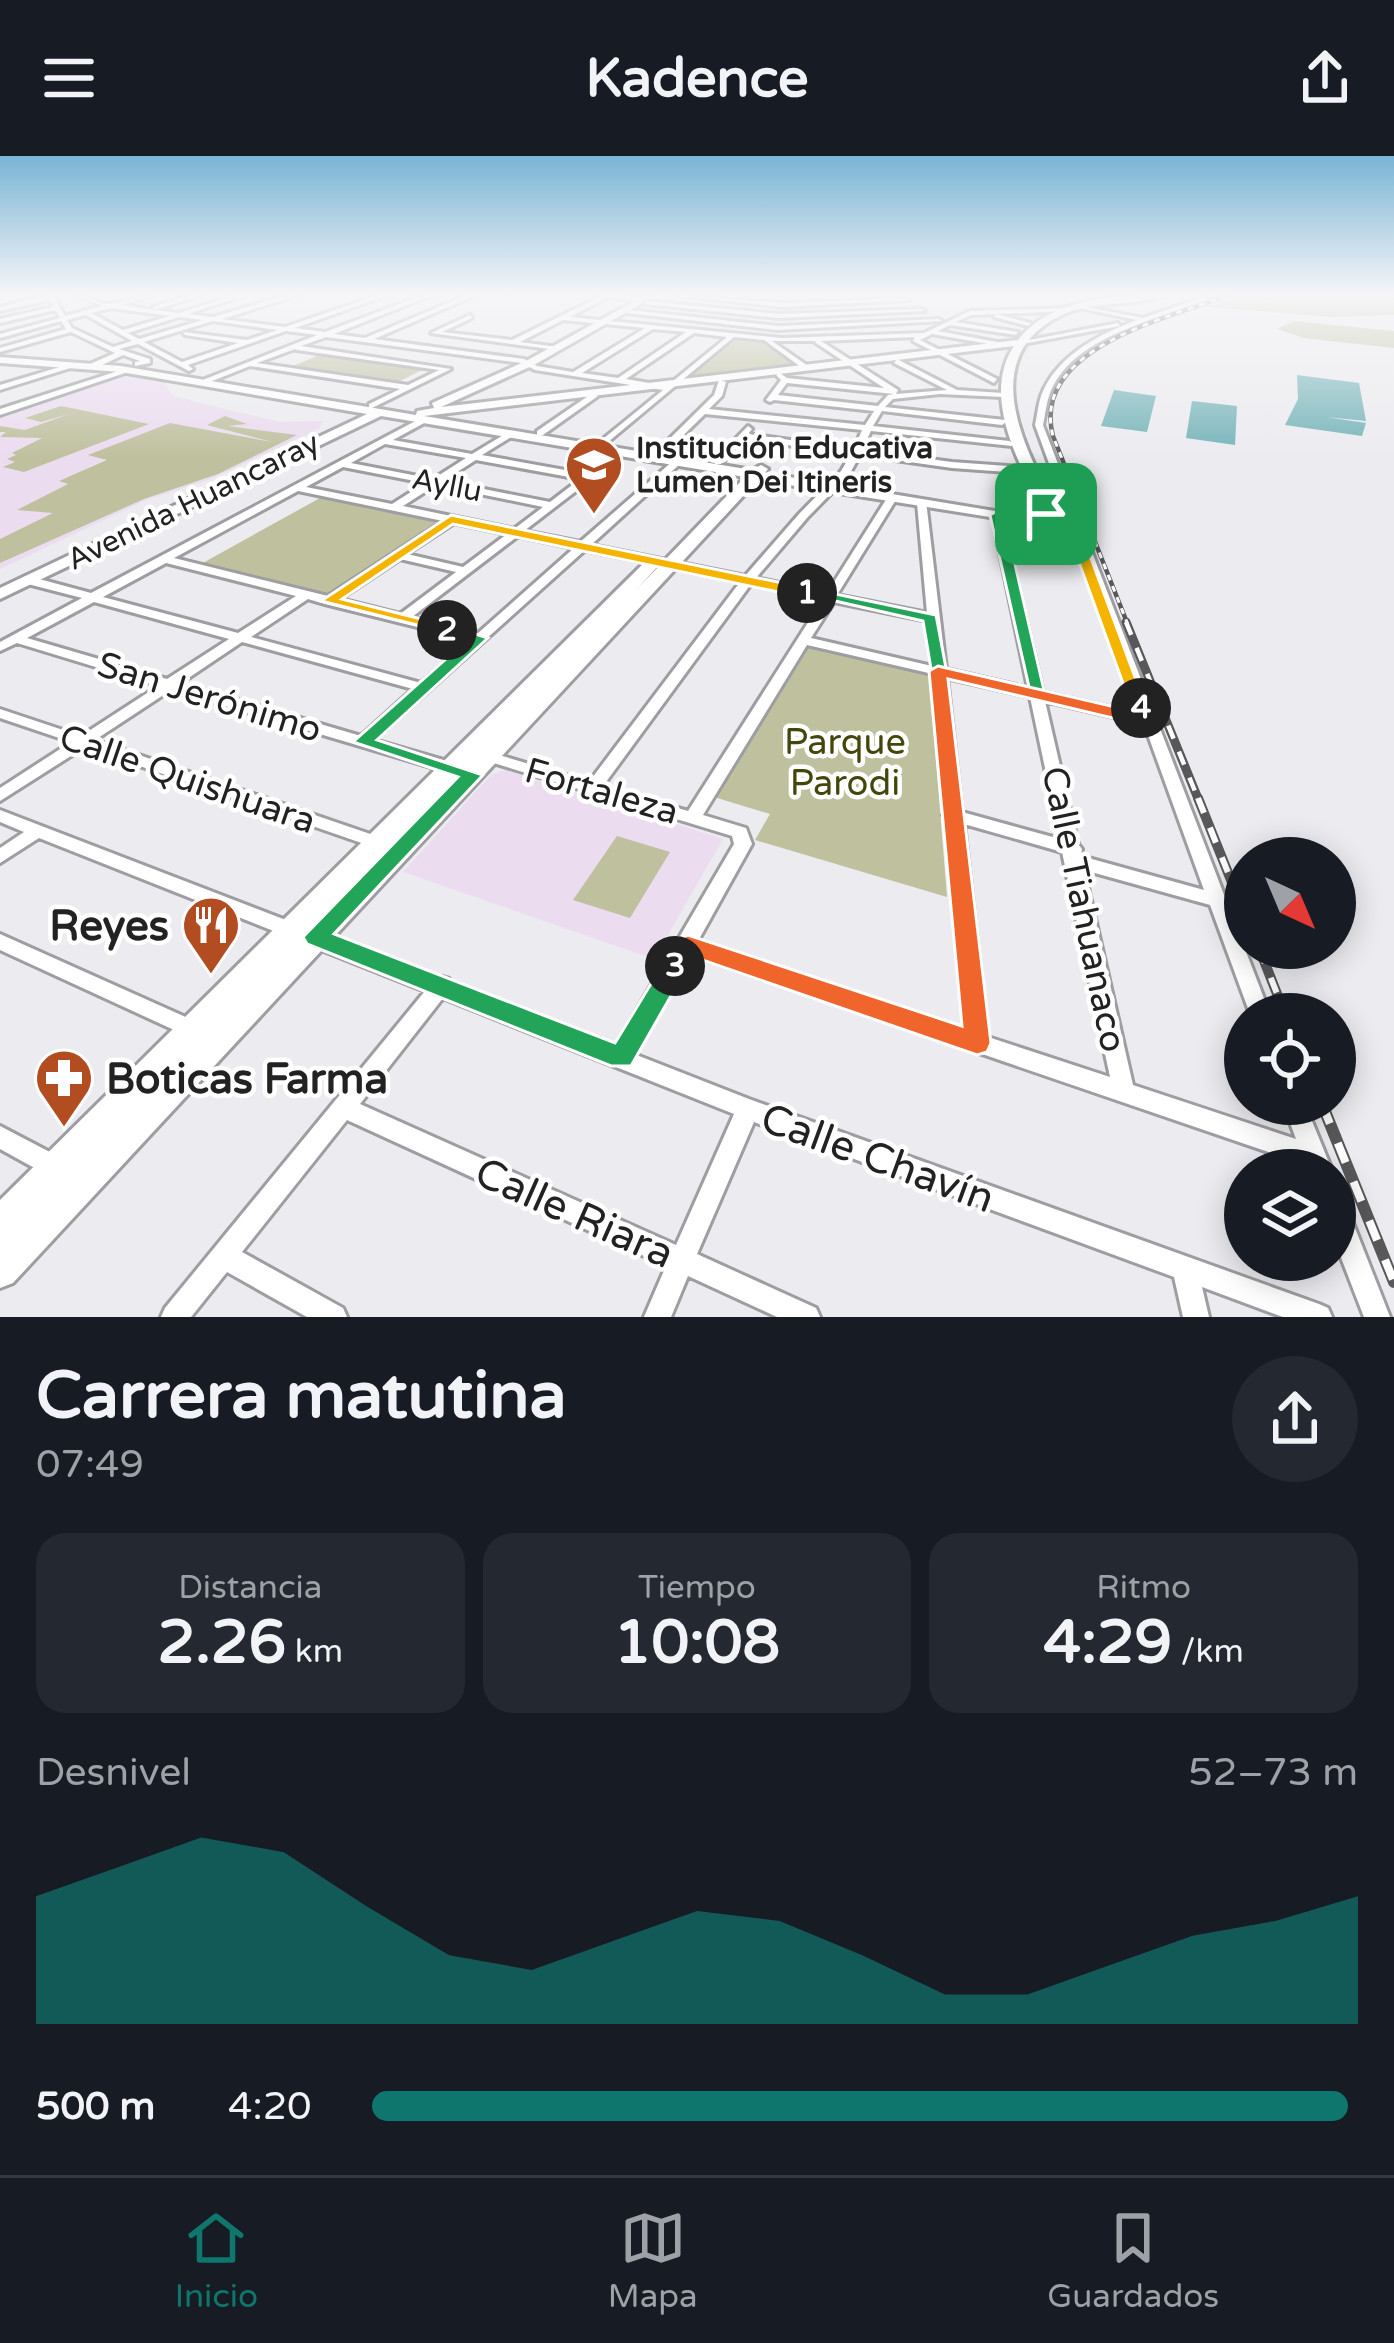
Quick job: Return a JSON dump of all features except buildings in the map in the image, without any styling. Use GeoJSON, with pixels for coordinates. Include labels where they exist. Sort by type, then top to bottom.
{"type":"FeatureCollection","features":[{"type":"Feature","properties":{"kind":"main road"},"geometry":{"type":"LineString","coordinates":[[403,413],[531,364],[556,349]]}},
{"type":"Feature","properties":{"kind":"main road"},"geometry":{"type":"LineString","coordinates":[[347,427],[457,400],[558,349]]}},
{"type":"Feature","properties":{"kind":"main road"},"geometry":{"type":"LineString","coordinates":[[457,400],[481,407],[972,349]]}},
{"type":"Feature","properties":{"kind":"main road"},"geometry":{"type":"LineString","coordinates":[[1010,349],[997,390],[1002,422],[1022,470],[1056,518]]}},
{"type":"Feature","properties":{"kind":"main road"},"geometry":{"type":"LineString","coordinates":[[403,413],[667,385],[783,378],[940,354]]}},
{"type":"Feature","properties":{"kind":"main road"},"geometry":{"type":"LineString","coordinates":[[0,355],[98,364],[677,462],[1056,518]]}},
{"type":"Feature","properties":{"kind":"main road"},"geometry":{"type":"LineString","coordinates":[[0,355],[133,367],[205,381]]}},
{"type":"Feature","properties":{"kind":"main road"},"geometry":{"type":"LineString","coordinates":[[997,390],[1056,518]]}},
{"type":"Feature","properties":{"kind":"main road"},"geometry":{"type":"LineString","coordinates":[[466,421],[481,407]]}},
{"type":"Feature","properties":{"kind":"main road"},"geometry":{"type":"LineString","coordinates":[[403,413],[540,433],[620,453],[718,462],[752,471]]}},
{"type":"Feature","properties":{"kind":"main road","name":"Avenida Huancaray"},"geometry":{"type":"LineString","coordinates":[[0,590],[347,427],[403,413]]}},
{"type":"Feature","properties":{"kind":"main road","name":"Avenida Huancaray"},"geometry":{"type":"LineString","coordinates":[[0,590],[403,413]]}},
{"type":"Feature","properties":{"kind":"main road"},"geometry":{"type":"LineString","coordinates":[[0,1270],[303,933],[752,471]]}},
{"type":"Feature","properties":{"kind":"main road"},"geometry":{"type":"LineString","coordinates":[[834,484],[922,503],[1056,518]]}},
{"type":"Feature","properties":{"kind":"main road"},"geometry":{"type":"LineString","coordinates":[[0,1225],[192,1029],[303,933],[376,842],[470,763]]}},
{"type":"Feature","properties":{"kind":"street"},"geometry":{"type":"LineString","coordinates":[[98,364],[120,355],[119,349]]}},
{"type":"Feature","properties":{"kind":"street"},"geometry":{"type":"LineString","coordinates":[[4,406],[147,361],[123,349]]}},
{"type":"Feature","properties":{"kind":"street"},"geometry":{"type":"LineString","coordinates":[[155,349],[205,381],[291,349]]}},
{"type":"Feature","properties":{"kind":"street"},"geometry":{"type":"LineString","coordinates":[[182,365],[236,349]]}},
{"type":"Feature","properties":{"kind":"street"},"geometry":{"type":"LineString","coordinates":[[303,349],[447,369]]}},
{"type":"Feature","properties":{"kind":"street"},"geometry":{"type":"LineString","coordinates":[[435,349],[667,385]]}},
{"type":"Feature","properties":{"kind":"street"},"geometry":{"type":"LineString","coordinates":[[575,373],[615,349]]}},
{"type":"Feature","properties":{"kind":"street"},"geometry":{"type":"LineString","coordinates":[[621,379],[666,349]]}},
{"type":"Feature","properties":{"kind":"street"},"geometry":{"type":"LineString","coordinates":[[599,446],[715,349]]}},
{"type":"Feature","properties":{"kind":"street"},"geometry":{"type":"LineString","coordinates":[[778,349],[805,368]]}},
{"type":"Feature","properties":{"kind":"street"},"geometry":{"type":"LineString","coordinates":[[829,349],[893,395]]}},
{"type":"Feature","properties":{"kind":"street"},"geometry":{"type":"LineString","coordinates":[[930,349],[997,390]]}},
{"type":"Feature","properties":{"kind":"street"},"geometry":{"type":"LineString","coordinates":[[1085,349],[1058,368],[1044,391],[1039,425],[1056,518],[1146,720],[1252,993]]}},
{"type":"Feature","properties":{"kind":"street"},"geometry":{"type":"LineString","coordinates":[[198,353],[208,358]]}},
{"type":"Feature","properties":{"kind":"street"},"geometry":{"type":"LineString","coordinates":[[250,364],[409,388],[477,355]]}},
{"type":"Feature","properties":{"kind":"street"},"geometry":{"type":"LineString","coordinates":[[897,361],[956,392]]}},
{"type":"Feature","properties":{"kind":"street"},"geometry":{"type":"LineString","coordinates":[[0,388],[76,364]]}},
{"type":"Feature","properties":{"kind":"street"},"geometry":{"type":"LineString","coordinates":[[0,378],[36,377]]}},
{"type":"Feature","properties":{"kind":"street"},"geometry":{"type":"LineString","coordinates":[[718,462],[758,417],[783,378],[893,395],[997,390]]}},
{"type":"Feature","properties":{"kind":"street"},"geometry":{"type":"LineString","coordinates":[[657,456],[722,391],[722,382]]}},
{"type":"Feature","properties":{"kind":"street"},"geometry":{"type":"LineString","coordinates":[[0,647],[385,441],[403,413],[409,388]]}},
{"type":"Feature","properties":{"kind":"street"},"geometry":{"type":"LineString","coordinates":[[593,788],[834,484],[878,408],[893,395]]}},
{"type":"Feature","properties":{"kind":"street"},"geometry":{"type":"LineString","coordinates":[[540,433],[594,396]]}},
{"type":"Feature","properties":{"kind":"street"},"geometry":{"type":"LineString","coordinates":[[772,397],[1002,422]]}},
{"type":"Feature","properties":{"kind":"street"},"geometry":{"type":"LineString","coordinates":[[703,411],[1009,444]]}},
{"type":"Feature","properties":{"kind":"street"},"geometry":{"type":"LineString","coordinates":[[393,508],[510,434]]}},
{"type":"Feature","properties":{"kind":"street"},"geometry":{"type":"LineString","coordinates":[[742,436],[858,448],[963,468],[1022,470]]}},
{"type":"Feature","properties":{"kind":"street"},"geometry":{"type":"LineString","coordinates":[[385,441],[588,477]]}},
{"type":"Feature","properties":{"kind":"street"},"geometry":{"type":"LineString","coordinates":[[402,619],[620,453]]}},
{"type":"Feature","properties":{"kind":"street"},"geometry":{"type":"LineString","coordinates":[[363,742],[677,462]]}},
{"type":"Feature","properties":{"kind":"street","name":"Ayllu"},"geometry":{"type":"LineString","coordinates":[[343,464],[551,505]]}},
{"type":"Feature","properties":{"kind":"street"},"geometry":{"type":"LineString","coordinates":[[299,488],[931,618]]}},
{"type":"Feature","properties":{"kind":"street"},"geometry":{"type":"LineString","coordinates":[[693,817],[892,498]]}},
{"type":"Feature","properties":{"kind":"street"},"geometry":{"type":"LineString","coordinates":[[922,503],[977,1043]]}},
{"type":"Feature","properties":{"kind":"street","name":"Calle Tiahuanaco"},"geometry":{"type":"LineString","coordinates":[[1004,512],[1124,1093]]}},
{"type":"Feature","properties":{"kind":"street"},"geometry":{"type":"LineString","coordinates":[[329,601],[451,520]]}},
{"type":"Feature","properties":{"kind":"street"},"geometry":{"type":"LineString","coordinates":[[397,555],[465,571]]}},
{"type":"Feature","properties":{"kind":"street"},"geometry":{"type":"LineString","coordinates":[[165,559],[479,638]]}},
{"type":"Feature","properties":{"kind":"street"},"geometry":{"type":"LineString","coordinates":[[28,580],[424,688]]}},
{"type":"Feature","properties":{"kind":"street"},"geometry":{"type":"LineString","coordinates":[[0,796],[305,595]]}},
{"type":"Feature","properties":{"kind":"street","name":"San Jerónimo"},"geometry":{"type":"LineString","coordinates":[[16,639],[363,742],[470,763]]}},
{"type":"Feature","properties":{"kind":"street"},"geometry":{"type":"LineString","coordinates":[[804,640],[1146,720]]}},
{"type":"Feature","properties":{"kind":"street","name":"Calle Quishuara"},"geometry":{"type":"LineString","coordinates":[[0,713],[376,842]]}},
{"type":"Feature","properties":{"kind":"street","name":"Fortaleza"},"geometry":{"type":"LineString","coordinates":[[470,763],[593,788],[737,830],[742,844],[688,945]]}},
{"type":"Feature","properties":{"kind":"street"},"geometry":{"type":"LineString","coordinates":[[951,814],[1216,900]]}},
{"type":"Feature","properties":{"kind":"street"},"geometry":{"type":"LineString","coordinates":[[0,816],[303,933]]}},
{"type":"Feature","properties":{"kind":"street"},"geometry":{"type":"LineString","coordinates":[[0,857],[37,831]]}},
{"type":"Feature","properties":{"kind":"street","name":"Calle Chavín"},"geometry":{"type":"LineString","coordinates":[[303,933],[748,1109],[1319,1317]]}},
{"type":"Feature","properties":{"kind":"street"},"geometry":{"type":"LineString","coordinates":[[0,942],[192,1029]]}},
{"type":"Feature","properties":{"kind":"street"},"geometry":{"type":"LineString","coordinates":[[621,1058],[688,945],[1277,1149]]}},
{"type":"Feature","properties":{"kind":"street"},"geometry":{"type":"LineString","coordinates":[[174,1317],[442,985]]}},
{"type":"Feature","properties":{"kind":"street","name":"Calle Riara"},"geometry":{"type":"LineString","coordinates":[[342,1107],[807,1317]]}},
{"type":"Feature","properties":{"kind":"street"},"geometry":{"type":"LineString","coordinates":[[657,1317],[748,1109]]}},
{"type":"Feature","properties":{"kind":"street"},"geometry":{"type":"LineString","coordinates":[[0,1137],[57,1168]]}},
{"type":"Feature","properties":{"kind":"street"},"geometry":{"type":"LineString","coordinates":[[223,1256],[334,1317]]}},
{"type":"Feature","properties":{"kind":"street"},"geometry":{"type":"LineString","coordinates":[[1356,1262],[1377,1317]]}},
{"type":"Feature","properties":{"kind":"street"},"geometry":{"type":"LineString","coordinates":[[1185,1269],[1196,1317]]}},
{"type":"Feature","properties":{"kind":"shaded area"},"geometry":{"type":"Polygon","coordinates":[[[128,374],[164,381],[172,395],[192,401],[280,422],[323,421],[319,429],[210,479],[146,500],[0,569],[0,415],[128,374]]]}},
{"type":"Feature","properties":{"kind":"shaded area"},"geometry":{"type":"Polygon","coordinates":[[[505,770],[723,839],[654,959],[403,872],[491,775],[505,770]]]}},
{"type":"Feature","properties":{"kind":"green space"},"geometry":{"type":"Polygon","coordinates":[[[720,349],[775,349],[800,367],[682,378],[720,349]]]}},
{"type":"Feature","properties":{"kind":"green space"},"geometry":{"type":"Polygon","coordinates":[[[324,353],[428,367],[394,384],[288,368],[324,353]]]}},
{"type":"Feature","properties":{"kind":"green space"},"geometry":{"type":"Polygon","coordinates":[[[61,406],[149,424],[24,472],[3,467],[15,462],[7,459],[16,455],[12,453],[42,438],[0,437],[6,432],[0,432],[0,426],[25,430],[69,414],[41,422],[25,418],[61,406]]]}},
{"type":"Feature","properties":{"kind":"green space"},"geometry":{"type":"Polygon","coordinates":[[[225,416],[247,424],[228,426],[297,435],[218,474],[144,499],[0,563],[0,539],[53,513],[17,510],[68,484],[59,481],[107,460],[88,455],[170,423],[272,442],[207,425],[225,416]]]}},
{"type":"Feature","properties":{"kind":"green space"},"geometry":{"type":"Polygon","coordinates":[[[320,498],[436,522],[326,595],[201,564],[320,498]]]}},
{"type":"Feature","properties":{"kind":"green space","name":"Parque Parodi"},"geometry":{"type":"Polygon","coordinates":[[[808,647],[929,673],[947,897],[755,840],[770,814],[714,797],[808,647]]]}},
{"type":"Feature","properties":{"kind":"green space"},"geometry":{"type":"Polygon","coordinates":[[[617,836],[670,852],[630,918],[573,900],[617,836]]]}},
{"type":"Feature","properties":{"kind":"water"},"geometry":{"type":"Polygon","coordinates":[[[1297,375],[1359,383],[1366,421],[1326,417],[1366,423],[1362,436],[1285,425],[1298,399],[1297,375]]]}},
{"type":"Feature","properties":{"kind":"water"},"geometry":{"type":"Polygon","coordinates":[[[1114,390],[1156,396],[1147,432],[1101,426],[1114,390]]]}},
{"type":"Feature","properties":{"kind":"water"},"geometry":{"type":"Polygon","coordinates":[[[1192,401],[1237,406],[1235,445],[1186,438],[1192,401]]]}},
{"type":"Feature","properties":{"kind":"railway"},"geometry":{"type":"LineString","coordinates":[[1098,349],[1062,380],[1051,406],[1053,436],[1128,625]]}},
{"type":"Feature","properties":{"kind":"railway"},"geometry":{"type":"LineString","coordinates":[[1126,622],[1199,801]]}},
{"type":"Feature","properties":{"kind":"railway"},"geometry":{"type":"LineString","coordinates":[[1198,798],[1224,863]]}},
{"type":"Feature","properties":{"kind":"railway"},"geometry":{"type":"LineString","coordinates":[[1267,969],[1277,993]]}},
{"type":"Feature","properties":{"kind":"railway"},"geometry":{"type":"LineString","coordinates":[[1330,1125],[1394,1282]]}},
{"type":"Feature","properties":{"kind":"place","name":"Institución Educativa Lumen Dei Itineris"},"geometry":{"type":"Point","coordinates":[594,516]}},
{"type":"Feature","properties":{"kind":"place","name":"Reyes"},"geometry":{"type":"Point","coordinates":[211,976]}},
{"type":"Feature","properties":{"kind":"place","name":"Boticas Farma"},"geometry":{"type":"Point","coordinates":[64,1129]}},
{"type":"Feature","properties":{"kind":"route"},"geometry":{"type":"LineString","coordinates":[[1046,514],[1060,526],[997,515],[1040,695],[938,671],[931,618],[451,520],[329,601],[479,638],[363,742],[473,775],[315,937],[621,1058],[688,945],[977,1043],[938,671],[1146,720],[1069,518],[1046,514]]}}]}
